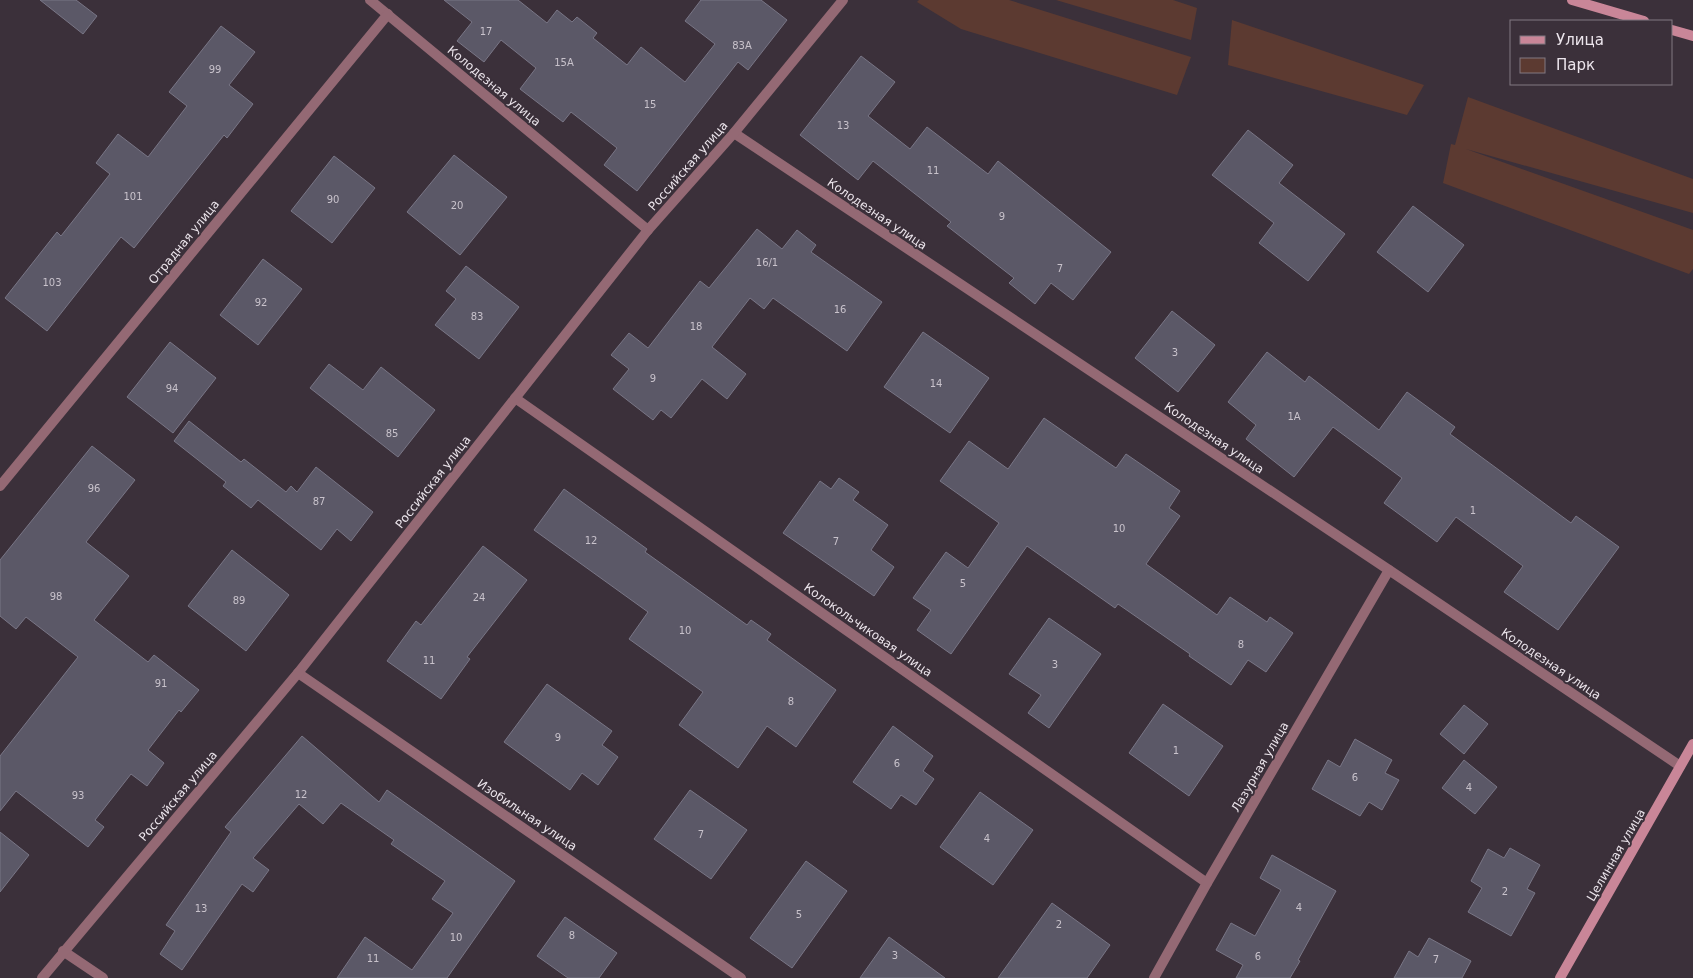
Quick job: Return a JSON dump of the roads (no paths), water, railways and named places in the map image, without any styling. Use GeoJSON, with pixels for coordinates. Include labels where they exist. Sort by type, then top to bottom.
{"type":"FeatureCollection","features":[{"type":"Feature","properties":{"kind":"street","name":"Колодезная улица"},"geometry":{"type":"LineString","coordinates":[[370,0],[648,230]]}},
{"type":"Feature","properties":{"kind":"street","name":"Российская улица"},"geometry":{"type":"LineString","coordinates":[[42,978],[298,674],[648,230],[734,133],[843,0]]}},
{"type":"Feature","properties":{"kind":"street"},"geometry":{"type":"LineString","coordinates":[[1572,0],[1641,20]]}},
{"type":"Feature","properties":{"kind":"street","name":"Отрадная улица"},"geometry":{"type":"LineString","coordinates":[[0,486],[388,14]]}},
{"type":"Feature","properties":{"kind":"street"},"geometry":{"type":"LineString","coordinates":[[1673,30],[1693,36]]}},
{"type":"Feature","properties":{"kind":"street","name":"Колодезная улица"},"geometry":{"type":"LineString","coordinates":[[734,133],[1680,766]]}},
{"type":"Feature","properties":{"kind":"street","name":"Колокольчиковая улица"},"geometry":{"type":"LineString","coordinates":[[515,398],[1207,883]]}},
{"type":"Feature","properties":{"kind":"street","name":"Лазурная улица"},"geometry":{"type":"LineString","coordinates":[[1154,978],[1389,570]]}},
{"type":"Feature","properties":{"kind":"street","name":"Изобильная улица"},"geometry":{"type":"LineString","coordinates":[[298,674],[741,978]]}},
{"type":"Feature","properties":{"kind":"street","name":"Целинная улица"},"geometry":{"type":"LineString","coordinates":[[1560,978],[1693,744]]}},
{"type":"Feature","properties":{"kind":"street"},"geometry":{"type":"LineString","coordinates":[[63,951],[103,978]]}}]}
